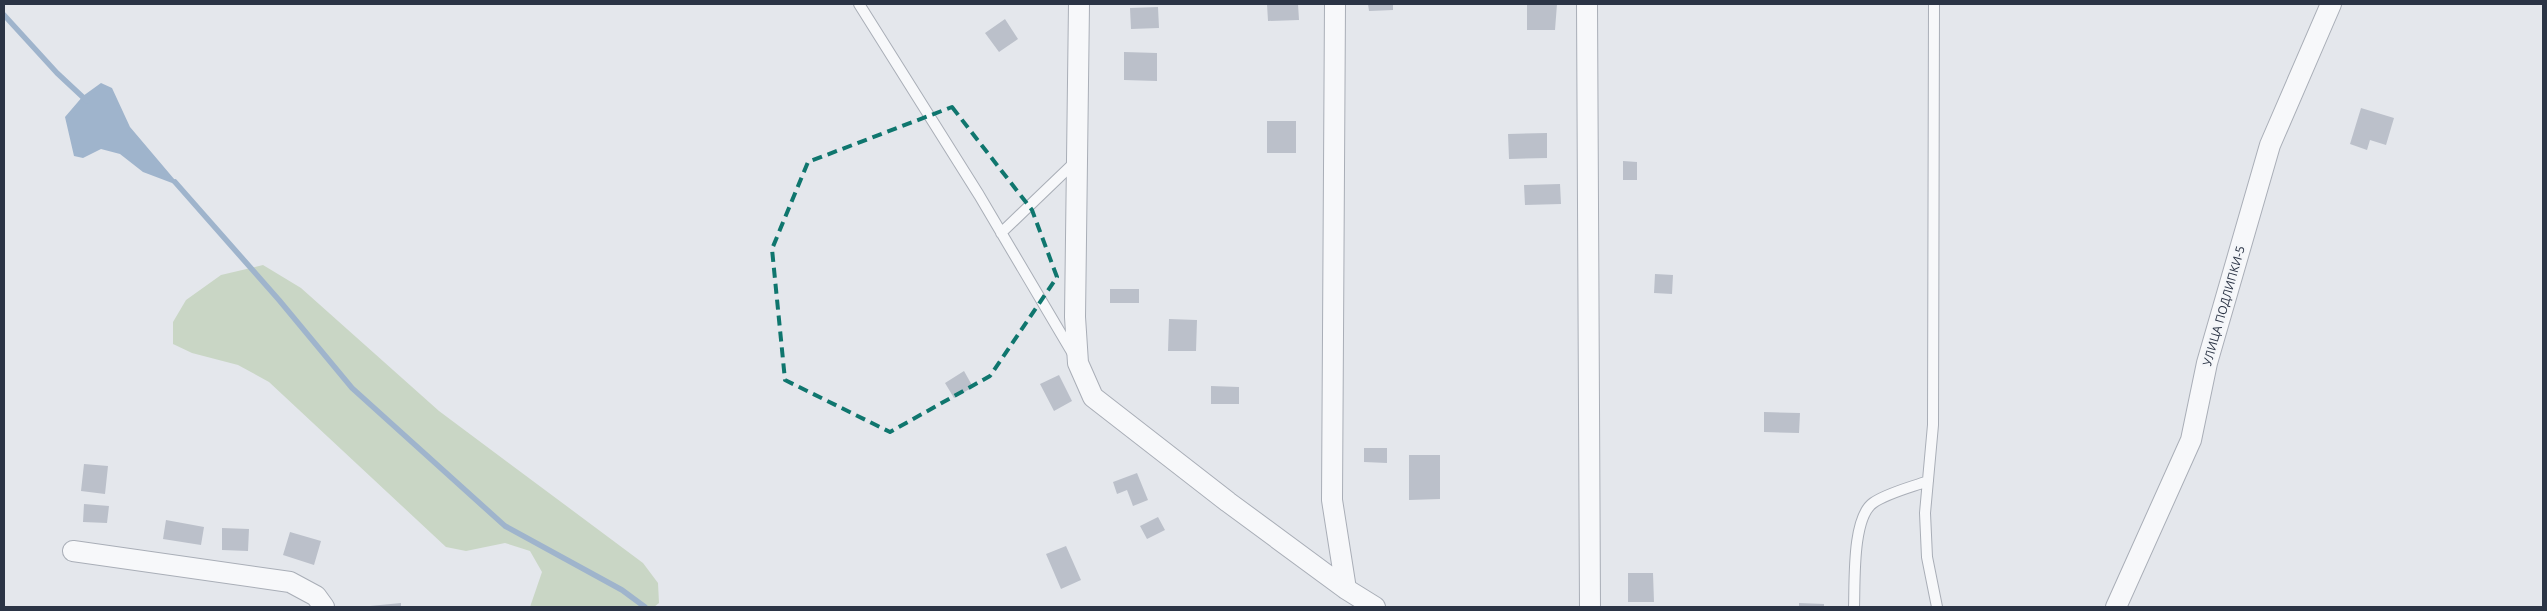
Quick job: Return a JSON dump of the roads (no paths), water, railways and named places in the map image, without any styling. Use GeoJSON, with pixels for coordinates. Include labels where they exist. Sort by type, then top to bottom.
{"type":"FeatureCollection","features":[{"type":"Feature","properties":{"kind":"street"},"geometry":{"type":"LineString","coordinates":[[1079,4],[1075,317],[1078,363],[1093,397],[1228,502],[1371,606]]}},
{"type":"Feature","properties":{"kind":"street"},"geometry":{"type":"LineString","coordinates":[[1335,4],[1332,500],[1346,589]]}},
{"type":"Feature","properties":{"kind":"street"},"geometry":{"type":"LineString","coordinates":[[1586,4],[1590,607]]}},
{"type":"Feature","properties":{"kind":"street","name":"УЛИЦА ПОДЛИПКИ-5"},"geometry":{"type":"LineString","coordinates":[[2116,607],[2192,440],[2207,363],[2270,145],[2331,4]]}},
{"type":"Feature","properties":{"kind":"street"},"geometry":{"type":"LineString","coordinates":[[73,551],[290,582],[316,596],[324,607]]}},
{"type":"Feature","properties":{"kind":"lane"},"geometry":{"type":"LineString","coordinates":[[859,4],[1001,233],[1078,363]]}},
{"type":"Feature","properties":{"kind":"lane"},"geometry":{"type":"LineString","coordinates":[[1934,4],[1933,425],[1925,513],[1927,557],[1937,607]]}},
{"type":"Feature","properties":{"kind":"lane"},"geometry":{"type":"LineString","coordinates":[[1001,233],[1077,160]]}},
{"type":"Feature","properties":{"kind":"lane"},"geometry":{"type":"LineString","coordinates":[[1854,607],[1858,538],[1863,514],[1873,502],[1928,480]]}},
{"type":"Feature","properties":{"kind":"water"},"geometry":{"type":"Polygon","coordinates":[[[101,83],[112,88],[130,127],[180,186],[143,172],[120,154],[101,149],[83,158],[74,156],[65,117],[83,96],[101,83]]]}},
{"type":"Feature","properties":{"kind":"waterway"},"geometry":{"type":"LineString","coordinates":[[4,15],[57,73],[87,101]]}},
{"type":"Feature","properties":{"kind":"waterway"},"geometry":{"type":"LineString","coordinates":[[175,182],[279,300],[352,388],[505,526],[622,590],[645,607]]}}]}
